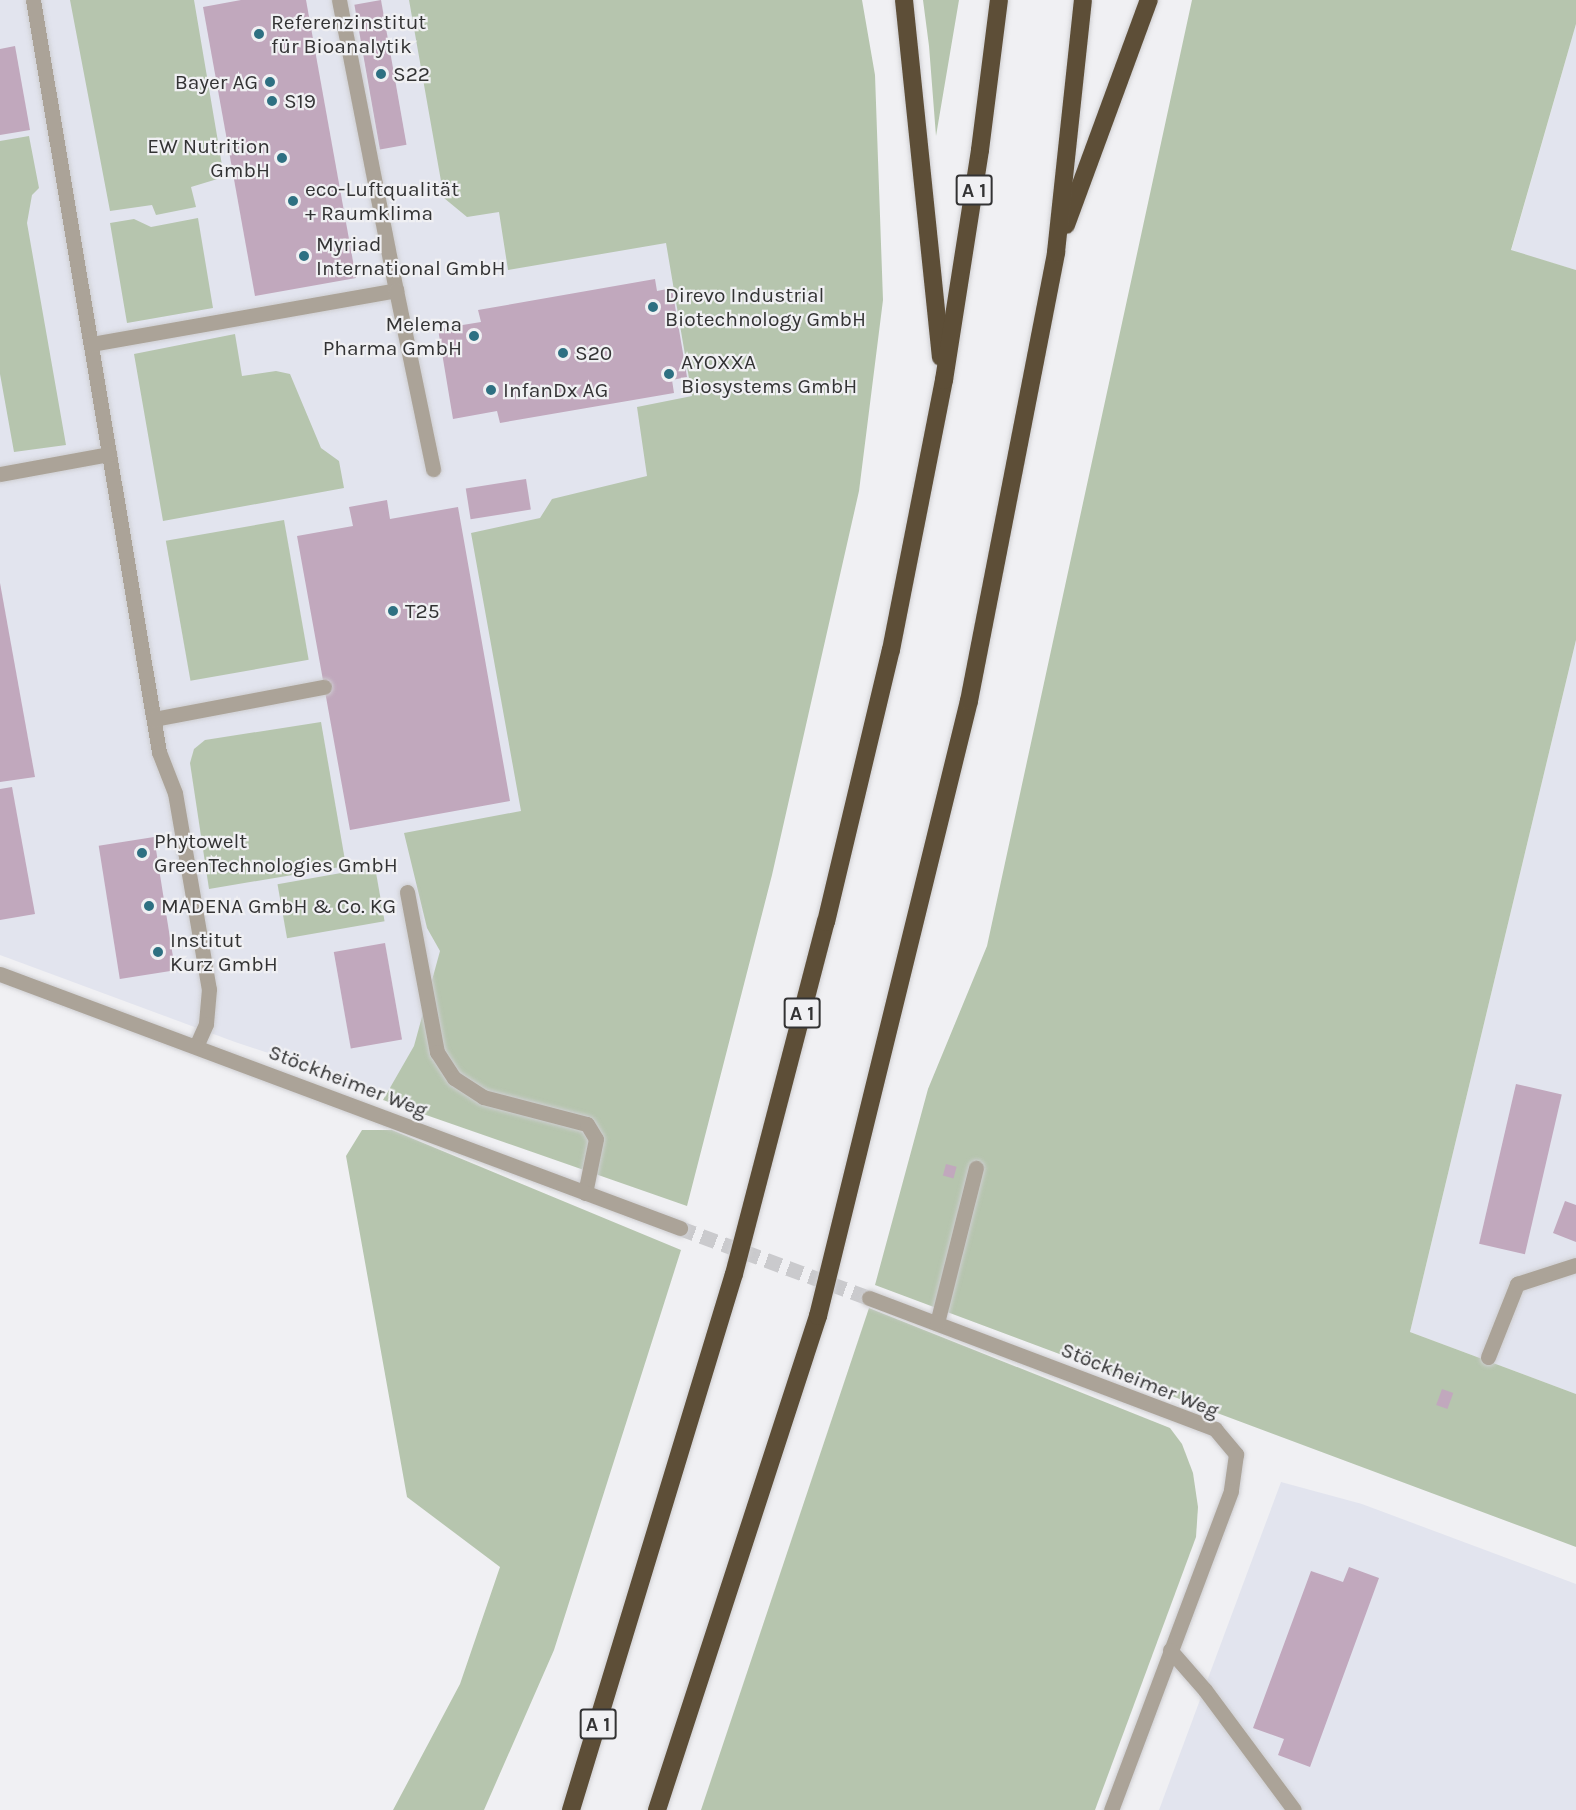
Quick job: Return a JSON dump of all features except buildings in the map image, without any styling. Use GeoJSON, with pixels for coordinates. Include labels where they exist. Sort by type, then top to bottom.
{"type":"FeatureCollection","features":[{"type":"Feature","properties":{"kind":"highway"},"geometry":{"type":"LineString","coordinates":[[904,0],[944,380]]}},
{"type":"Feature","properties":{"kind":"highway","name":"A 1"},"geometry":{"type":"LineString","coordinates":[[571,1810],[734,1274],[820,944],[891,650],[944,380],[980,150],[999,0]]}},
{"type":"Feature","properties":{"kind":"highway"},"geometry":{"type":"LineString","coordinates":[[657,1810],[818,1316],[969,701],[1056,252],[1083,0]]}},
{"type":"Feature","properties":{"kind":"highway"},"geometry":{"type":"LineString","coordinates":[[1056,252],[1149,0]]}},
{"type":"Feature","properties":{"kind":"street"},"geometry":{"type":"LineString","coordinates":[[33,0],[159,752],[175,793],[209,990],[206,1024],[196,1046]]}},
{"type":"Feature","properties":{"kind":"street"},"geometry":{"type":"LineString","coordinates":[[339,0],[433,469]]}},
{"type":"Feature","properties":{"kind":"street"},"geometry":{"type":"LineString","coordinates":[[91,344],[396,290]]}},
{"type":"Feature","properties":{"kind":"street"},"geometry":{"type":"LineString","coordinates":[[0,474],[109,454]]}},
{"type":"Feature","properties":{"kind":"street"},"geometry":{"type":"LineString","coordinates":[[154,719],[324,687]]}},
{"type":"Feature","properties":{"kind":"street"},"geometry":{"type":"LineString","coordinates":[[406,892],[437,1052],[454,1078],[483,1097],[587,1124],[596,1139],[585,1193]]}},
{"type":"Feature","properties":{"kind":"street","name":"Stöckheimer Weg"},"geometry":{"type":"LineString","coordinates":[[0,974],[680,1228]]}},
{"type":"Feature","properties":{"kind":"street"},"geometry":{"type":"LineString","coordinates":[[937,1323],[976,1167]]}},
{"type":"Feature","properties":{"kind":"street"},"geometry":{"type":"LineString","coordinates":[[1488,1357],[1517,1284],[1576,1264]]}},
{"type":"Feature","properties":{"kind":"street","name":"Stöckheimer Weg"},"geometry":{"type":"LineString","coordinates":[[869,1298],[1215,1429],[1236,1454],[1231,1491],[1111,1810]]}},
{"type":"Feature","properties":{"kind":"street"},"geometry":{"type":"LineString","coordinates":[[1170,1650],[1205,1690],[1294,1810]]}},
{"type":"Feature","properties":{"kind":"shaded area"},"geometry":{"type":"Polygon","coordinates":[[[0,0],[734,0],[759,141],[507,1132],[235,1042],[0,955],[0,0]]]}},
{"type":"Feature","properties":{"kind":"shaded area"},"geometry":{"type":"Polygon","coordinates":[[[1576,24],[1576,270],[1511,251],[1576,24]]]}},
{"type":"Feature","properties":{"kind":"shaded area"},"geometry":{"type":"Polygon","coordinates":[[[1576,640],[1576,1394],[1410,1332],[1576,640]]]}},
{"type":"Feature","properties":{"kind":"shaded area"},"geometry":{"type":"Polygon","coordinates":[[[1281,1482],[1362,1504],[1576,1584],[1576,1810],[1159,1810],[1281,1482]]]}},
{"type":"Feature","properties":{"kind":"green space"},"geometry":{"type":"Polygon","coordinates":[[[70,0],[194,0],[224,177],[191,187],[196,207],[156,215],[152,205],[110,211],[70,0]]]}},
{"type":"Feature","properties":{"kind":"green space"},"geometry":{"type":"Polygon","coordinates":[[[409,0],[862,0],[875,75],[883,300],[859,491],[772,875],[687,1206],[383,1100],[414,1046],[440,951],[427,928],[404,833],[521,811],[471,533],[540,518],[552,499],[647,476],[637,407],[692,396],[666,243],[508,270],[499,212],[467,217],[444,198],[409,0]]]}},
{"type":"Feature","properties":{"kind":"green space"},"geometry":{"type":"Polygon","coordinates":[[[923,0],[959,0],[936,136],[929,46],[923,0]]]}},
{"type":"Feature","properties":{"kind":"green space"},"geometry":{"type":"Polygon","coordinates":[[[1192,0],[1576,0],[1576,24],[1511,250],[1576,270],[1576,640],[1410,1332],[1576,1394],[1576,1547],[875,1285],[928,1089],[987,946],[1192,0]]]}},
{"type":"Feature","properties":{"kind":"green space"},"geometry":{"type":"Polygon","coordinates":[[[29,136],[39,188],[32,195],[27,223],[66,445],[14,452],[0,374],[0,141],[29,136]]]}},
{"type":"Feature","properties":{"kind":"green space"},"geometry":{"type":"Polygon","coordinates":[[[198,218],[213,308],[127,323],[110,223],[134,219],[151,227],[198,218]]]}},
{"type":"Feature","properties":{"kind":"green space"},"geometry":{"type":"Polygon","coordinates":[[[235,334],[242,376],[276,371],[290,374],[321,448],[339,461],[344,488],[163,521],[134,354],[235,334]]]}},
{"type":"Feature","properties":{"kind":"green space"},"geometry":{"type":"Polygon","coordinates":[[[284,520],[309,660],[190,681],[166,541],[284,520]]]}},
{"type":"Feature","properties":{"kind":"green space"},"geometry":{"type":"Polygon","coordinates":[[[321,722],[346,866],[209,889],[190,763],[194,749],[205,740],[321,722]]]}},
{"type":"Feature","properties":{"kind":"green space"},"geometry":{"type":"Polygon","coordinates":[[[375,867],[385,921],[287,938],[278,884],[375,867]]]}},
{"type":"Feature","properties":{"kind":"green space"},"geometry":{"type":"Polygon","coordinates":[[[362,1130],[392,1130],[681,1250],[554,1650],[484,1810],[393,1810],[460,1684],[500,1567],[407,1497],[346,1156],[362,1130]]]}},
{"type":"Feature","properties":{"kind":"green space"},"geometry":{"type":"Polygon","coordinates":[[[869,1308],[1170,1428],[1182,1444],[1193,1473],[1198,1507],[1196,1537],[1095,1810],[701,1810],[869,1308]]]}},
{"type":"Feature","properties":{"kind":"tunnel"},"geometry":{"type":"LineString","coordinates":[[680,1228],[869,1298]]}},
{"type":"Feature","properties":{"kind":"place","name":"Referenzinstitut für Bioanalytik"},"geometry":{"type":"Point","coordinates":[259,34]}},
{"type":"Feature","properties":{"kind":"place","name":"S22"},"geometry":{"type":"Point","coordinates":[381,74]}},
{"type":"Feature","properties":{"kind":"place","name":"Bayer AG"},"geometry":{"type":"Point","coordinates":[270,82]}},
{"type":"Feature","properties":{"kind":"place","name":"S19"},"geometry":{"type":"Point","coordinates":[272,101]}},
{"type":"Feature","properties":{"kind":"place","name":"EW Nutrition GmbH"},"geometry":{"type":"Point","coordinates":[282,158]}},
{"type":"Feature","properties":{"kind":"place","name":"eco-Luftqualität + Raumklima"},"geometry":{"type":"Point","coordinates":[293,201]}},
{"type":"Feature","properties":{"kind":"place","name":"Myriad International GmbH"},"geometry":{"type":"Point","coordinates":[304,256]}},
{"type":"Feature","properties":{"kind":"place","name":"Direvo Industrial Biotechnology GmbH"},"geometry":{"type":"Point","coordinates":[653,307]}},
{"type":"Feature","properties":{"kind":"place","name":"Melema Pharma GmbH"},"geometry":{"type":"Point","coordinates":[474,336]}},
{"type":"Feature","properties":{"kind":"place","name":"S20"},"geometry":{"type":"Point","coordinates":[563,353]}},
{"type":"Feature","properties":{"kind":"place","name":"AYOXXA Biosystems GmbH"},"geometry":{"type":"Point","coordinates":[669,374]}},
{"type":"Feature","properties":{"kind":"place","name":"InfanDx AG"},"geometry":{"type":"Point","coordinates":[491,390]}},
{"type":"Feature","properties":{"kind":"place","name":"T25"},"geometry":{"type":"Point","coordinates":[393,611]}},
{"type":"Feature","properties":{"kind":"place","name":"Phytowelt GreenTechnologies GmbH"},"geometry":{"type":"Point","coordinates":[142,853]}},
{"type":"Feature","properties":{"kind":"place","name":"MADENA GmbH & Co. KG"},"geometry":{"type":"Point","coordinates":[149,906]}},
{"type":"Feature","properties":{"kind":"place","name":"Institut Kurz GmbH"},"geometry":{"type":"Point","coordinates":[158,952]}}]}
